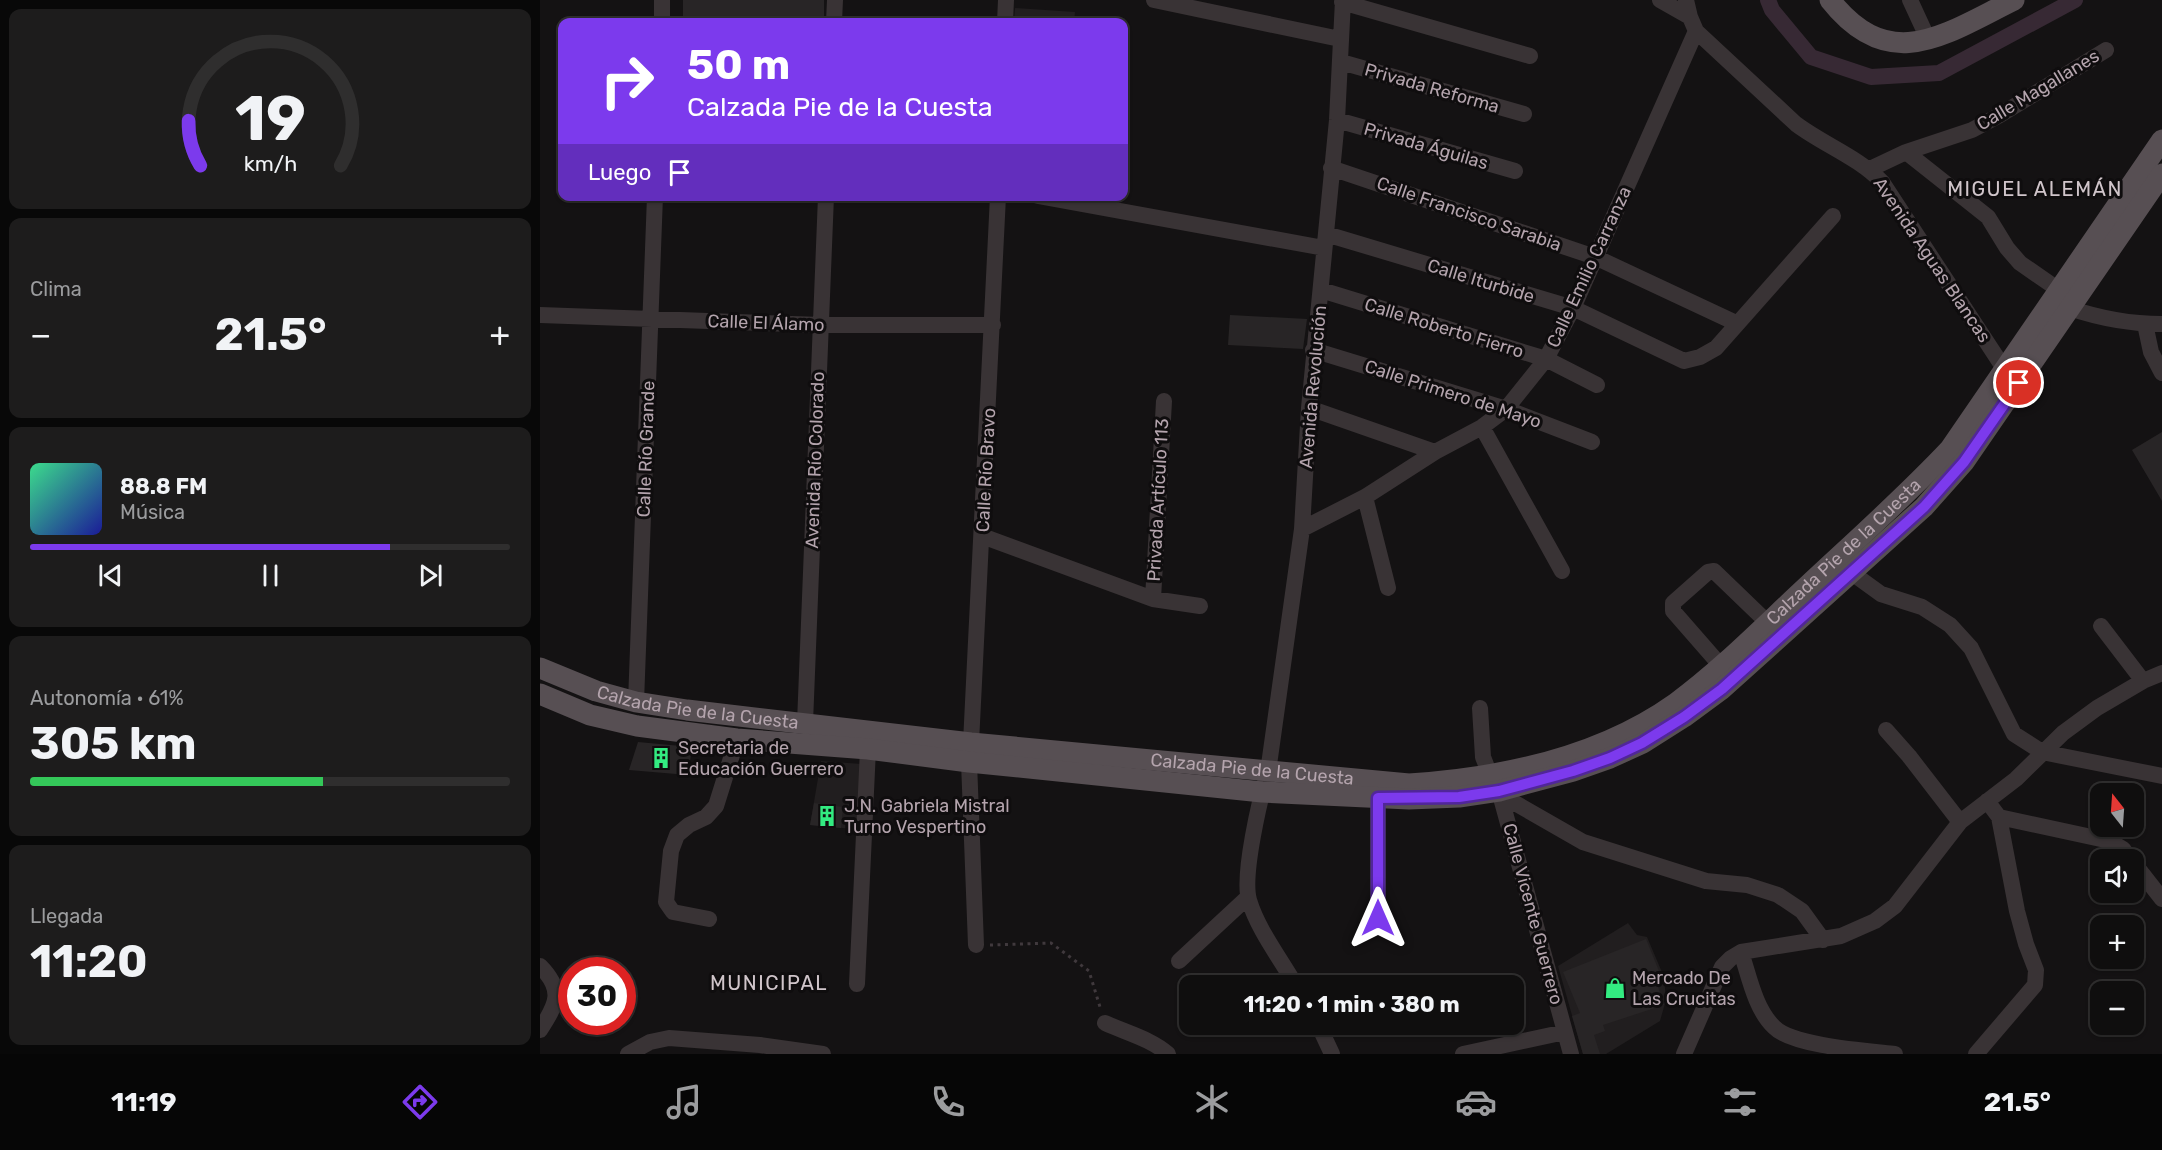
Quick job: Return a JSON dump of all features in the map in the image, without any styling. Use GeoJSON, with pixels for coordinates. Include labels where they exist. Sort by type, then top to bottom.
{"type":"FeatureCollection","features":[{"type":"Feature","properties":{"kind":"main road"},"geometry":{"type":"LineString","coordinates":[[1830,0],[1842,15],[1865,33],[1888,42],[1911,44],[1948,32],[2014,0]]}},
{"type":"Feature","properties":{"kind":"main road","name":"Calzada Pie de la Cuesta"},"geometry":{"type":"LineString","coordinates":[[1265,782],[1408,784],[1458,781],[1497,788],[1636,728],[1674,705],[1721,666],[1748,654],[1845,565],[1950,449],[2162,140]]}},
{"type":"Feature","properties":{"kind":"main road","name":"Calzada Pie de la Cuesta"},"geometry":{"type":"LineString","coordinates":[[540,693],[590,715],[637,726],[736,739],[868,749],[970,753],[1265,782],[1378,798],[1459,797],[1573,771],[1610,758],[1642,743],[1684,717],[1722,689],[1768,623],[1924,507],[1964,462],[2162,174]]}},
{"type":"Feature","properties":{"kind":"main road","name":"Calzada Pie de la Cuesta"},"geometry":{"type":"LineString","coordinates":[[540,668],[596,691],[636,702],[805,723],[970,753]]}},
{"type":"Feature","properties":{"kind":"street"},"geometry":{"type":"LineString","coordinates":[[662,18],[663,0]]}},
{"type":"Feature","properties":{"kind":"street"},"geometry":{"type":"LineString","coordinates":[[834,18],[835,0]]}},
{"type":"Feature","properties":{"kind":"street"},"geometry":{"type":"LineString","coordinates":[[1005,18],[1006,0]]}},
{"type":"Feature","properties":{"kind":"street"},"geometry":{"type":"LineString","coordinates":[[1154,0],[1341,39]]}},
{"type":"Feature","properties":{"kind":"street","name":"Avenida Aguas Blancas"},"geometry":{"type":"LineString","coordinates":[[1660,0],[1693,24],[1796,124],[1811,136],[1870,169],[1882,182],[2005,370]]}},
{"type":"Feature","properties":{"kind":"street"},"geometry":{"type":"LineString","coordinates":[[1686,0],[1693,24]]}},
{"type":"Feature","properties":{"kind":"street"},"geometry":{"type":"LineString","coordinates":[[1910,0],[1928,39]]}},
{"type":"Feature","properties":{"kind":"street"},"geometry":{"type":"LineString","coordinates":[[1343,1],[1530,56]]}},
{"type":"Feature","properties":{"kind":"street","name":"Avenida Revolución"},"geometry":{"type":"LineString","coordinates":[[1248,897],[1247,873],[1265,782],[1302,529],[1308,408],[1341,62],[1343,1]]}},
{"type":"Feature","properties":{"kind":"street","name":"Calle Emilio Carranza"},"geometry":{"type":"LineString","coordinates":[[1302,529],[1365,496],[1435,452],[1482,427],[1506,409],[1546,359],[1595,257],[1693,24]]}},
{"type":"Feature","properties":{"kind":"street","name":"Calle Magallanes"},"geometry":{"type":"LineString","coordinates":[[1870,169],[1906,152],[1972,130],[2001,115],[2106,50]]}},
{"type":"Feature","properties":{"kind":"street","name":"Privada Reforma"},"geometry":{"type":"LineString","coordinates":[[1341,62],[1524,114]]}},
{"type":"Feature","properties":{"kind":"street","name":"Privada Águilas"},"geometry":{"type":"LineString","coordinates":[[1336,120],[1515,171]]}},
{"type":"Feature","properties":{"kind":"street"},"geometry":{"type":"LineString","coordinates":[[1906,152],[1988,217],[2007,248],[2020,263],[2059,290]]}},
{"type":"Feature","properties":{"kind":"street","name":"Calle Francisco Sarabia"},"geometry":{"type":"LineString","coordinates":[[1331,168],[1595,257],[1737,323]]}},
{"type":"Feature","properties":{"kind":"street","name":"Calle Río Grande"},"geometry":{"type":"LineString","coordinates":[[636,702],[655,201]]}},
{"type":"Feature","properties":{"kind":"street","name":"Avenida Río Colorado"},"geometry":{"type":"LineString","coordinates":[[805,723],[826,201]]}},
{"type":"Feature","properties":{"kind":"street","name":"Calle Río Bravo"},"geometry":{"type":"LineString","coordinates":[[976,945],[970,753],[998,201]]}},
{"type":"Feature","properties":{"kind":"street","name":"Calle Iturbide"},"geometry":{"type":"LineString","coordinates":[[1070,201],[1325,241],[1572,308],[1684,361],[1700,357],[1716,348],[1737,323]]}},
{"type":"Feature","properties":{"kind":"street"},"geometry":{"type":"LineString","coordinates":[[1737,323],[1833,216]]}},
{"type":"Feature","properties":{"kind":"street","name":"Calle Roberto Fierro"},"geometry":{"type":"LineString","coordinates":[[1321,290],[1546,359],[1597,385]]}},
{"type":"Feature","properties":{"kind":"street"},"geometry":{"type":"LineString","coordinates":[[2069,308],[2094,316],[2153,324],[2151,351],[2162,373]]}},
{"type":"Feature","properties":{"kind":"street","name":"Calle El Álamo"},"geometry":{"type":"LineString","coordinates":[[540,315],[821,325],[993,325]]}},
{"type":"Feature","properties":{"kind":"street","name":"Calle Primero de Mayo"},"geometry":{"type":"LineString","coordinates":[[1313,350],[1506,409],[1592,442]]}},
{"type":"Feature","properties":{"kind":"street","name":"Privada Artículo 113"},"geometry":{"type":"LineString","coordinates":[[1153,599],[1164,401]]}},
{"type":"Feature","properties":{"kind":"street"},"geometry":{"type":"LineString","coordinates":[[1308,408],[1435,452]]}},
{"type":"Feature","properties":{"kind":"street"},"geometry":{"type":"LineString","coordinates":[[1482,427],[1562,571]]}},
{"type":"Feature","properties":{"kind":"street"},"geometry":{"type":"LineString","coordinates":[[1365,496],[1388,588]]}},
{"type":"Feature","properties":{"kind":"street"},"geometry":{"type":"LineString","coordinates":[[982,536],[1153,599],[1200,606]]}},
{"type":"Feature","properties":{"kind":"street"},"geometry":{"type":"LineString","coordinates":[[1845,565],[1881,594],[1922,607],[1950,625],[1971,648],[2014,734],[2042,752],[2162,776]]}},
{"type":"Feature","properties":{"kind":"street"},"geometry":{"type":"LineString","coordinates":[[1721,666],[1673,611],[1673,603],[1707,572],[1714,571],[1768,623]]}},
{"type":"Feature","properties":{"kind":"street"},"geometry":{"type":"LineString","coordinates":[[2101,626],[2143,681]]}},
{"type":"Feature","properties":{"kind":"street"},"geometry":{"type":"LineString","coordinates":[[1684,1054],[1722,967],[1731,958],[1741,952],[1841,936],[1875,921],[1895,906],[1960,822],[2016,779],[2063,733],[2097,708],[2143,681],[2162,673]]}},
{"type":"Feature","properties":{"kind":"street","name":"Calle Vicente Guerrero"},"geometry":{"type":"LineString","coordinates":[[1480,708],[1483,757],[1497,788],[1571,1054]]}},
{"type":"Feature","properties":{"kind":"street"},"geometry":{"type":"LineString","coordinates":[[1886,730],[1910,756],[1960,822]]}},
{"type":"Feature","properties":{"kind":"street"},"geometry":{"type":"LineString","coordinates":[[709,919],[672,912],[666,902],[671,851],[678,835],[689,825],[706,817],[716,806],[736,739]]}},
{"type":"Feature","properties":{"kind":"street"},"geometry":{"type":"LineString","coordinates":[[857,984],[868,749]]}},
{"type":"Feature","properties":{"kind":"street"},"geometry":{"type":"LineString","coordinates":[[1497,788],[1515,803],[1583,842],[1706,881],[1747,885],[1778,895],[1802,911],[1823,940]]}},
{"type":"Feature","properties":{"kind":"street"},"geometry":{"type":"LineString","coordinates":[[1378,798],[1378,918]]}},
{"type":"Feature","properties":{"kind":"street"},"geometry":{"type":"LineString","coordinates":[[1976,1054],[2035,985],[2036,970],[2017,911],[1999,817],[1987,801]]}},
{"type":"Feature","properties":{"kind":"street"},"geometry":{"type":"LineString","coordinates":[[1999,817],[2110,841],[2123,849]]}},
{"type":"Feature","properties":{"kind":"street"},"geometry":{"type":"LineString","coordinates":[[2144,876],[2162,899]]}},
{"type":"Feature","properties":{"kind":"street"},"geometry":{"type":"LineString","coordinates":[[1179,961],[1248,897],[1255,915],[1290,975]]}},
{"type":"Feature","properties":{"kind":"street"},"geometry":{"type":"LineString","coordinates":[[1741,952],[1761,1008],[1775,1029],[1812,1044],[1895,1054]]}},
{"type":"Feature","properties":{"kind":"street"},"geometry":{"type":"LineString","coordinates":[[540,966],[552,978],[556,993],[554,1008],[540,1030]]}},
{"type":"Feature","properties":{"kind":"street"},"geometry":{"type":"LineString","coordinates":[[1105,1023],[1155,1043],[1168,1054]]}},
{"type":"Feature","properties":{"kind":"street"},"geometry":{"type":"LineString","coordinates":[[1463,1054],[1565,1032]]}},
{"type":"Feature","properties":{"kind":"street"},"geometry":{"type":"LineString","coordinates":[[1323,1035],[1332,1054]]}},
{"type":"Feature","properties":{"kind":"street"},"geometry":{"type":"LineString","coordinates":[[628,1054],[650,1042],[669,1038],[758,1050],[823,1054]]}},
{"type":"Feature","properties":{"kind":"path"},"geometry":{"type":"LineString","coordinates":[[976,945],[1051,943],[1089,971],[1105,1023]]}},
{"type":"Feature","properties":{"kind":"shaded area"},"geometry":{"type":"Polygon","coordinates":[[[1015,8],[1075,12],[1074,18],[1014,18],[1015,8]]]}},
{"type":"Feature","properties":{"kind":"shaded area"},"geometry":{"type":"Polygon","coordinates":[[[821,761],[875,765],[864,830],[810,825],[821,761]]]}},
{"type":"Feature","properties":{"kind":"shaded area","name":"Mercado De Las Crucitas"},"geometry":{"type":"Polygon","coordinates":[[[1628,923],[1637,935],[1647,937],[1664,977],[1666,1000],[1660,1021],[1606,1054],[1583,1054],[1558,966],[1628,923]]]}},
{"type":"Feature","properties":{"kind":"building"},"geometry":{"type":"Polygon","coordinates":[[[683,0],[824,0],[824,18],[683,17],[683,0]]]}},
{"type":"Feature","properties":{"kind":"building"},"geometry":{"type":"Polygon","coordinates":[[[1230,315],[1307,319],[1303,349],[1228,345],[1230,315]]]}},
{"type":"Feature","properties":{"kind":"building"},"geometry":{"type":"Polygon","coordinates":[[[2162,432],[2162,501],[2132,450],[2162,432]]]}},
{"type":"Feature","properties":{"kind":"building","name":"Secretaria de Educación Guerrero"},"geometry":{"type":"Polygon","coordinates":[[[638,742],[692,747],[688,775],[629,770],[638,742]]]}},
{"type":"Feature","properties":{"kind":"building","name":"J.N. Gabriela Mistral Turno Vespertino"},"geometry":{"type":"Polygon","coordinates":[[[814,803],[843,807],[841,828],[810,825],[814,803]]]}},
{"type":"Feature","properties":{"kind":"building","name":"Mercado De Las Crucitas"},"geometry":{"type":"Polygon","coordinates":[[[1646,939],[1661,976],[1655,978],[1664,1005],[1603,1025],[1605,1031],[1594,1035],[1600,1054],[1583,1054],[1572,1016],[1580,1013],[1563,972],[1646,939]]]}},
{"type":"Feature","properties":{"kind":"waterway"},"geometry":{"type":"LineString","coordinates":[[1768,0],[1772,10],[1811,57],[1871,77],[1939,73],[2075,0]]}},
{"type":"Feature","properties":{"kind":"place","name":"Secretaria de Educación Guerrero"},"geometry":{"type":"Point","coordinates":[661,758]}},
{"type":"Feature","properties":{"kind":"place","name":"J.N. Gabriela Mistral Turno Vespertino"},"geometry":{"type":"Point","coordinates":[827,816]}},
{"type":"Feature","properties":{"kind":"place","name":"Mercado De Las Crucitas"},"geometry":{"type":"Point","coordinates":[1615,988]}},
{"type":"Feature","properties":{"kind":"district","name":"MIGUEL ALEMÁN"},"geometry":{"type":"Point","coordinates":[2035,189]}},
{"type":"Feature","properties":{"kind":"district","name":"MUNICIPAL"},"geometry":{"type":"Point","coordinates":[769,983]}},
{"type":"Feature","properties":{"kind":"route"},"geometry":{"type":"LineString","coordinates":[[1378,918],[1378,798],[1459,797],[1499,791],[1573,771],[1610,758],[1642,743],[1684,717],[1722,689],[1924,507],[1964,462],[2019,383]]}}]}
